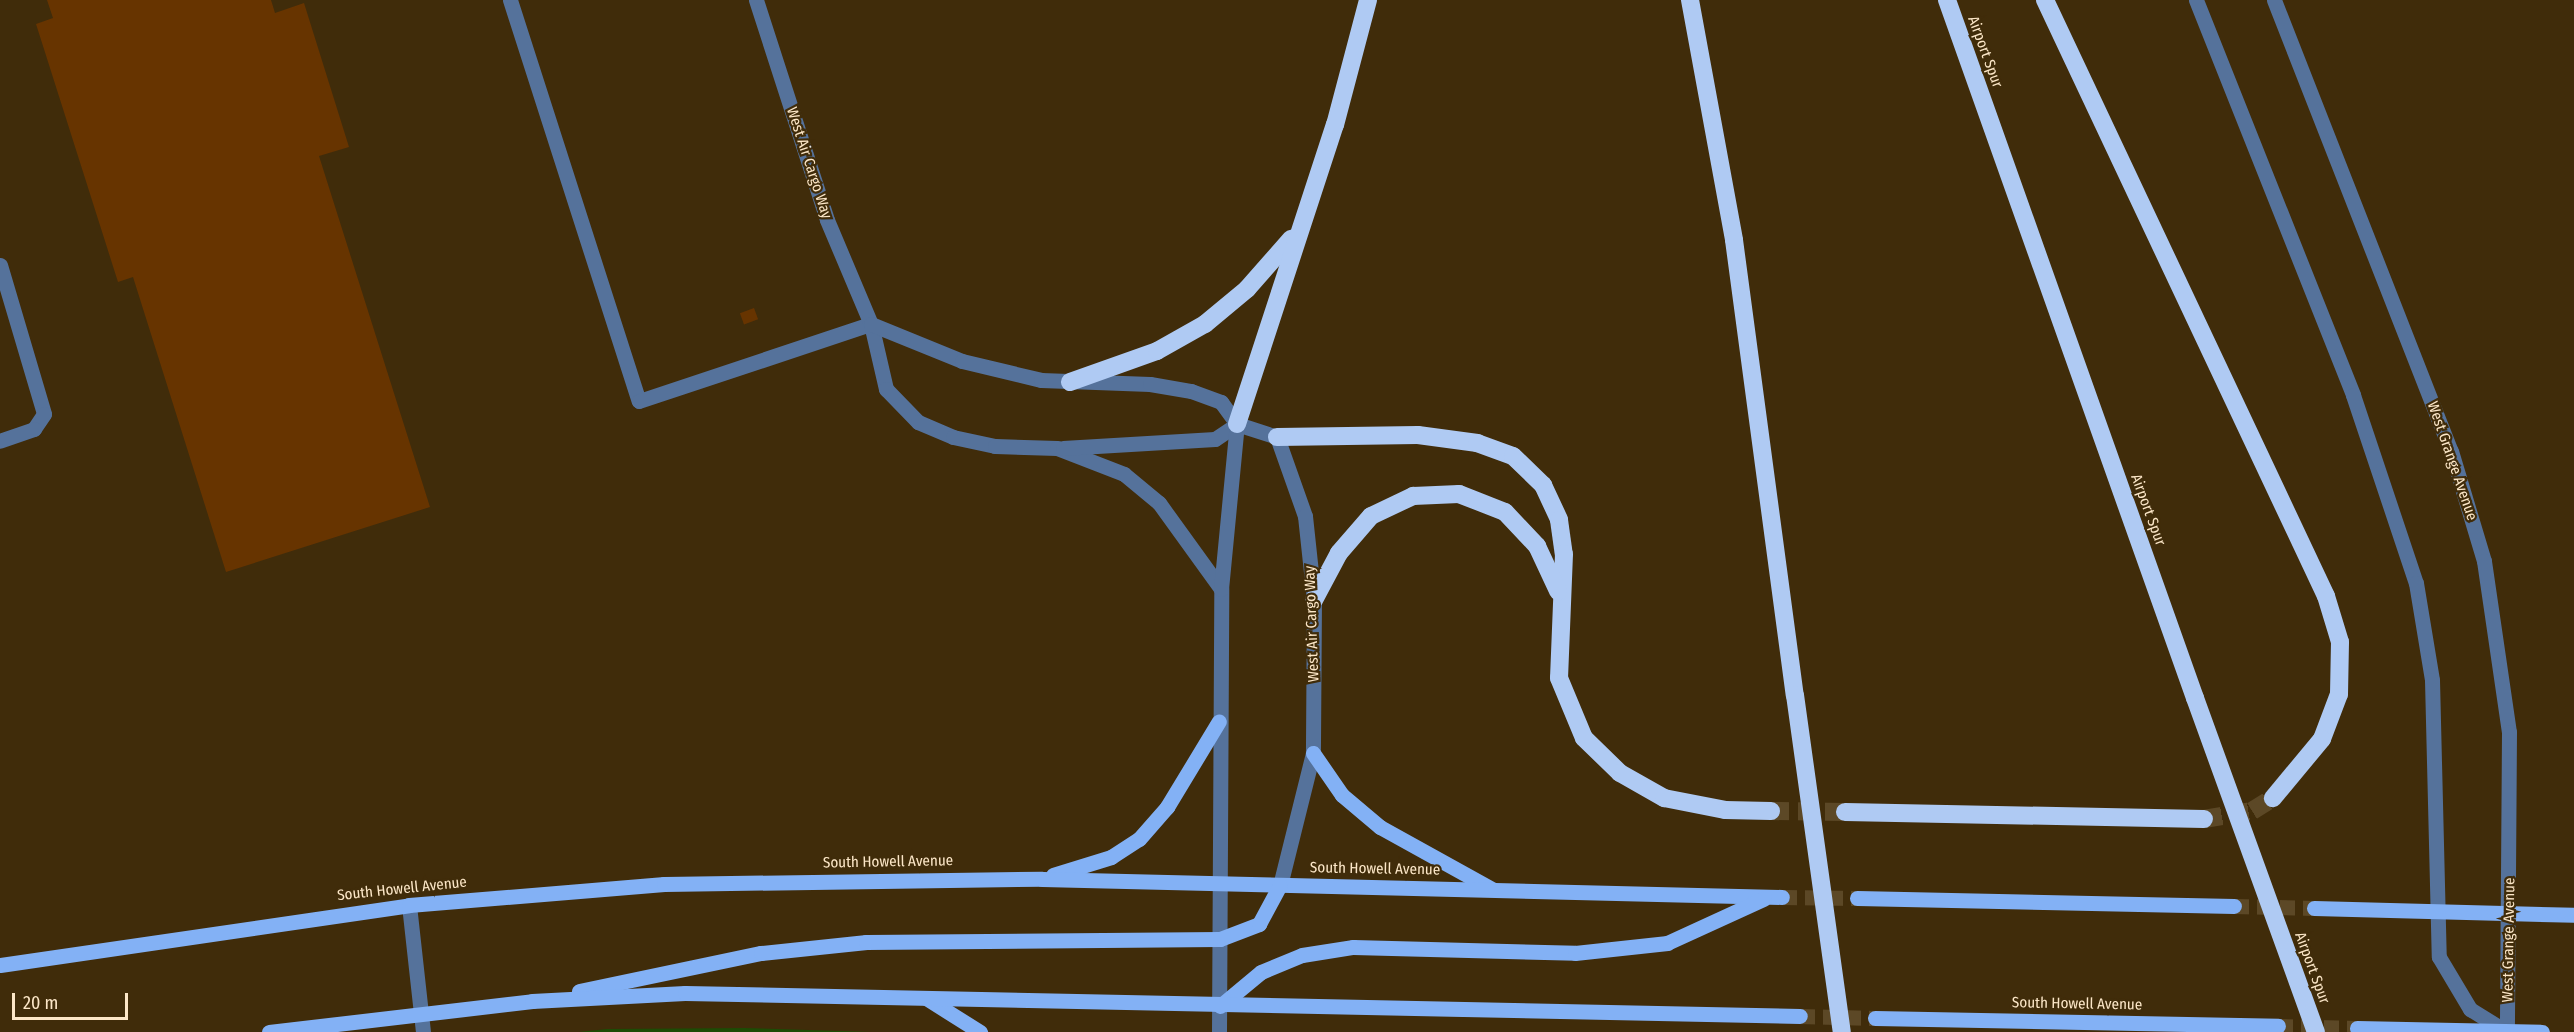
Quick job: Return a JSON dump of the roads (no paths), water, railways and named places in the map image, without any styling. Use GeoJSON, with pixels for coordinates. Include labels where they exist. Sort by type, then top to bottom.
{"type":"FeatureCollection","features":[{"type":"Feature","properties":{"kind":"highway"},"geometry":{"type":"LineString","coordinates":[[1237,424],[1338,114],[1368,0]]}},
{"type":"Feature","properties":{"kind":"highway"},"geometry":{"type":"LineString","coordinates":[[1690,0],[1734,240],[1842,1032]]}},
{"type":"Feature","properties":{"kind":"highway","name":"Airport Spur"},"geometry":{"type":"LineString","coordinates":[[1947,0],[2316,1032]]}},
{"type":"Feature","properties":{"kind":"highway"},"geometry":{"type":"LineString","coordinates":[[2045,0],[2326,596],[2340,642],[2339,694],[2322,739],[2273,798]]}},
{"type":"Feature","properties":{"kind":"highway"},"geometry":{"type":"LineString","coordinates":[[1070,382],[1137,359],[1205,324],[1247,289],[1299,228]]}},
{"type":"Feature","properties":{"kind":"highway"},"geometry":{"type":"LineString","coordinates":[[1277,437],[1418,435],[1478,443],[1513,456],[1543,485],[1559,520],[1564,554],[1558,592],[1559,678],[1584,738],[1620,773],[1664,798],[1725,810],[1771,810]]}},
{"type":"Feature","properties":{"kind":"highway"},"geometry":{"type":"LineString","coordinates":[[1314,600],[1340,554],[1371,516],[1413,496],[1459,494],[1505,512],[1537,546],[1558,592]]}},
{"type":"Feature","properties":{"kind":"highway"},"geometry":{"type":"LineString","coordinates":[[1845,812],[2204,819]]}},
{"type":"Feature","properties":{"kind":"main road"},"geometry":{"type":"LineString","coordinates":[[1042,879],[1111,856],[1139,839],[1167,807],[1219,721]]}},
{"type":"Feature","properties":{"kind":"main road"},"geometry":{"type":"LineString","coordinates":[[1313,753],[1342,795],[1380,827],[1495,890]]}},
{"type":"Feature","properties":{"kind":"main road","name":"South Howell Avenue"},"geometry":{"type":"LineString","coordinates":[[0,965],[409,905],[664,884],[1042,879],[1776,896],[1666,943],[1575,953],[1353,947],[1302,955],[1262,972],[1220,1006]]}},
{"type":"Feature","properties":{"kind":"main road"},"geometry":{"type":"LineString","coordinates":[[532,1001],[761,953],[866,942],[1220,939],[1259,924],[1280,885]]}},
{"type":"Feature","properties":{"kind":"main road"},"geometry":{"type":"LineString","coordinates":[[1857,898],[2234,906]]}},
{"type":"Feature","properties":{"kind":"main road"},"geometry":{"type":"LineString","coordinates":[[2314,908],[2574,915]]}},
{"type":"Feature","properties":{"kind":"main road"},"geometry":{"type":"LineString","coordinates":[[269,1032],[422,1011],[532,1001],[685,993],[1220,1006],[1800,1016]]}},
{"type":"Feature","properties":{"kind":"main road"},"geometry":{"type":"LineString","coordinates":[[926,998],[980,1032]]}},
{"type":"Feature","properties":{"kind":"main road","name":"South Howell Avenue"},"geometry":{"type":"LineString","coordinates":[[1875,1017],[2278,1026]]}},
{"type":"Feature","properties":{"kind":"main road"},"geometry":{"type":"LineString","coordinates":[[2357,1028],[2542,1032]]}},
{"type":"Feature","properties":{"kind":"street"},"geometry":{"type":"LineString","coordinates":[[510,0],[639,401],[871,324],[962,361],[1070,382],[1150,384],[1191,391],[1221,402],[1237,424],[1277,437]]}},
{"type":"Feature","properties":{"kind":"street","name":"West Air Cargo Way"},"geometry":{"type":"LineString","coordinates":[[756,0],[827,220],[871,324],[886,389],[918,422],[995,446],[1058,448],[1124,474],[1159,503],[1221,589]]}},
{"type":"Feature","properties":{"kind":"street","name":"West Grange Avenue"},"geometry":{"type":"LineString","coordinates":[[2196,0],[2353,395],[2416,583],[2432,680],[2435,910],[2439,957],[2453,986],[2470,1009],[2507,1032]]}},
{"type":"Feature","properties":{"kind":"street","name":"West Grange Avenue"},"geometry":{"type":"LineString","coordinates":[[2274,0],[2447,440],[2484,561],[2509,732],[2510,913],[2507,1032]]}},
{"type":"Feature","properties":{"kind":"street"},"geometry":{"type":"LineString","coordinates":[[0,265],[44,414],[34,429],[0,441]]}},
{"type":"Feature","properties":{"kind":"street"},"geometry":{"type":"LineString","coordinates":[[1058,448],[1215,439],[1237,424]]}},
{"type":"Feature","properties":{"kind":"street"},"geometry":{"type":"LineString","coordinates":[[1219,1032],[1221,589],[1237,424]]}},
{"type":"Feature","properties":{"kind":"street","name":"West Air Cargo Way"},"geometry":{"type":"LineString","coordinates":[[1277,437],[1305,516],[1314,600],[1313,753],[1280,885]]}},
{"type":"Feature","properties":{"kind":"street"},"geometry":{"type":"LineString","coordinates":[[409,905],[423,1032]]}},
{"type":"Feature","properties":{"kind":"tunnel"},"geometry":{"type":"LineString","coordinates":[[2204,819],[2252,811],[2273,798]]}},
{"type":"Feature","properties":{"kind":"tunnel"},"geometry":{"type":"LineString","coordinates":[[1771,811],[1845,812]]}},
{"type":"Feature","properties":{"kind":"tunnel"},"geometry":{"type":"LineString","coordinates":[[1782,897],[1857,898]]}},
{"type":"Feature","properties":{"kind":"tunnel"},"geometry":{"type":"LineString","coordinates":[[2234,906],[2314,908]]}},
{"type":"Feature","properties":{"kind":"tunnel"},"geometry":{"type":"LineString","coordinates":[[1800,1016],[1875,1018]]}},
{"type":"Feature","properties":{"kind":"tunnel"},"geometry":{"type":"LineString","coordinates":[[2278,1026],[2357,1028]]}}]}
